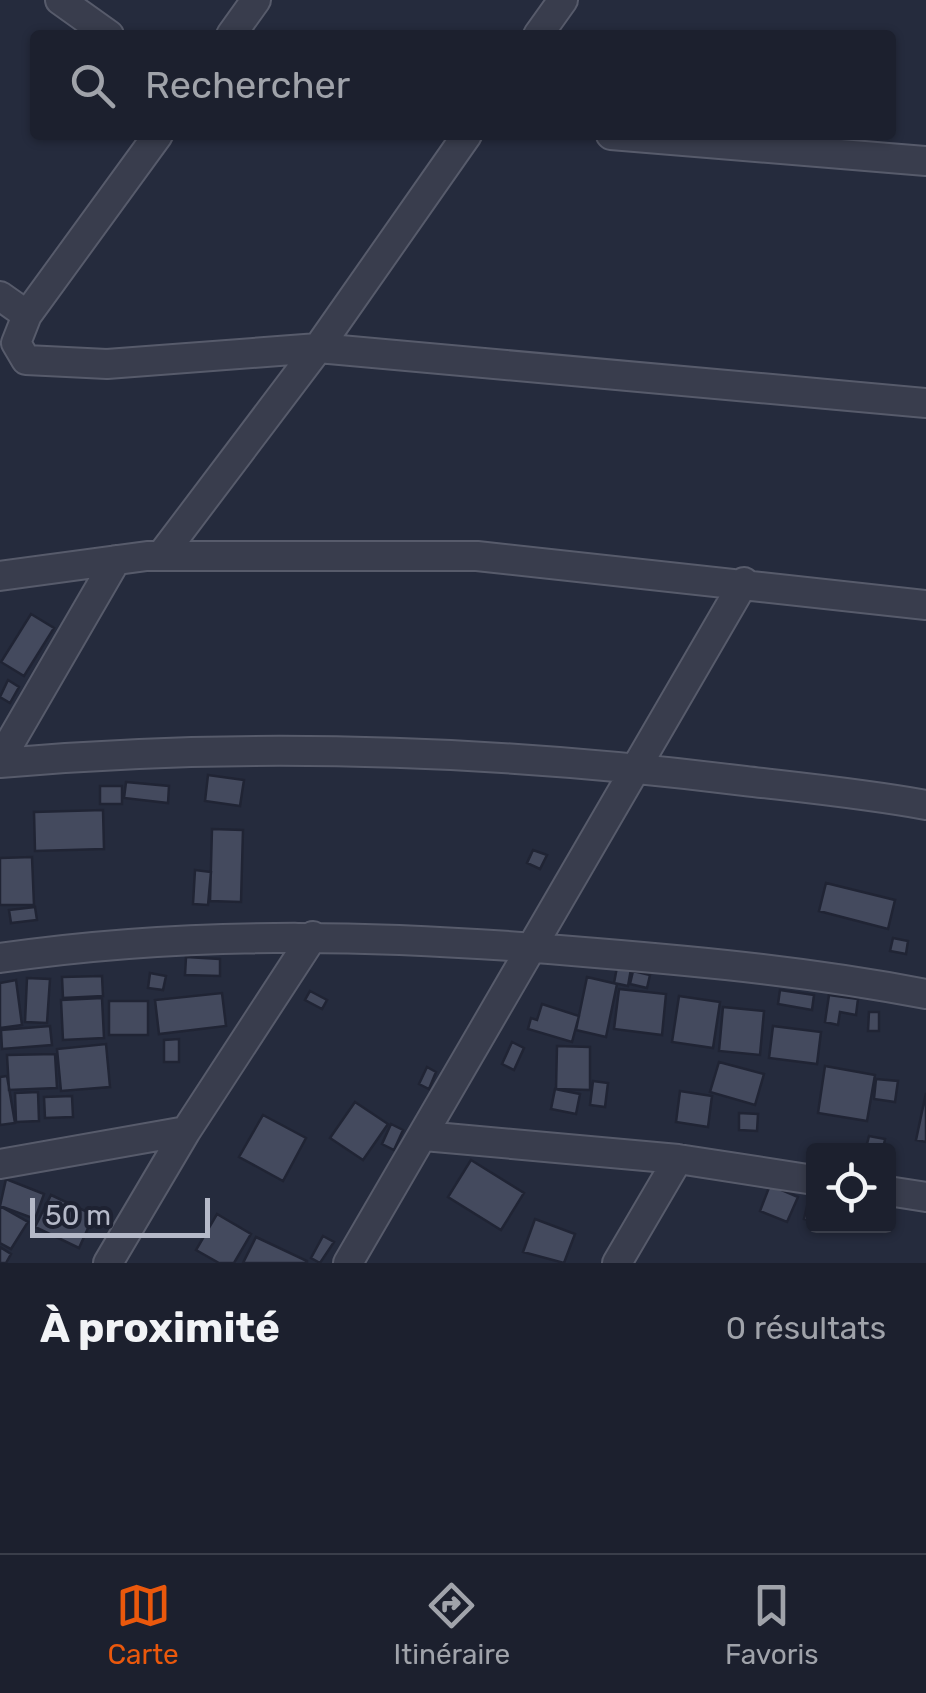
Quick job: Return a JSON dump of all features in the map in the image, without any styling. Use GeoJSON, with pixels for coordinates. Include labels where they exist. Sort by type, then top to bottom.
{"type":"FeatureCollection","features":[{"type":"Feature","properties":{"kind":"street"},"geometry":{"type":"LineString","coordinates":[[60,0],[102,30]]}},
{"type":"Feature","properties":{"kind":"street"},"geometry":{"type":"LineString","coordinates":[[235,30],[256,0]]}},
{"type":"Feature","properties":{"kind":"street"},"geometry":{"type":"LineString","coordinates":[[542,30],[563,0]]}},
{"type":"Feature","properties":{"kind":"street"},"geometry":{"type":"LineString","coordinates":[[154,140],[27,315],[16,343],[20,354],[38,363],[123,363],[318,348],[926,403]]}},
{"type":"Feature","properties":{"kind":"street"},"geometry":{"type":"LineString","coordinates":[[161,556],[318,348],[463,140]]}},
{"type":"Feature","properties":{"kind":"street"},"geometry":{"type":"LineString","coordinates":[[672,140],[926,161]]}},
{"type":"Feature","properties":{"kind":"street"},"geometry":{"type":"LineString","coordinates":[[0,296],[27,315]]}},
{"type":"Feature","properties":{"kind":"street"},"geometry":{"type":"LineString","coordinates":[[0,576],[161,556],[478,556],[744,582],[926,605]]}},
{"type":"Feature","properties":{"kind":"street"},"geometry":{"type":"LineString","coordinates":[[0,761],[116,560]]}},
{"type":"Feature","properties":{"kind":"street"},"geometry":{"type":"LineString","coordinates":[[348,1263],[640,768],[744,582]]}},
{"type":"Feature","properties":{"kind":"street"},"geometry":{"type":"LineString","coordinates":[[0,761],[126,752],[380,751],[640,768],[926,805]]}},
{"type":"Feature","properties":{"kind":"street"},"geometry":{"type":"LineString","coordinates":[[108,1263],[186,1131],[313,936]]}},
{"type":"Feature","properties":{"kind":"street"},"geometry":{"type":"LineString","coordinates":[[0,958],[197,939],[313,936],[535,948],[726,964],[926,994]]}},
{"type":"Feature","properties":{"kind":"street"},"geometry":{"type":"LineString","coordinates":[[0,1164],[186,1131]]}},
{"type":"Feature","properties":{"kind":"street"},"geometry":{"type":"LineString","coordinates":[[424,1136],[678,1159],[806,1179]]}},
{"type":"Feature","properties":{"kind":"street"},"geometry":{"type":"LineString","coordinates":[[617,1263],[678,1159]]}},
{"type":"Feature","properties":{"kind":"street"},"geometry":{"type":"LineString","coordinates":[[896,1192],[926,1197]]}},
{"type":"Feature","properties":{"kind":"building"},"geometry":{"type":"Polygon","coordinates":[[[31,614],[54,628],[24,676],[1,662],[31,614]]]}},
{"type":"Feature","properties":{"kind":"building"},"geometry":{"type":"Polygon","coordinates":[[[8,680],[19,687],[10,703],[0,697],[8,680]]]}},
{"type":"Feature","properties":{"kind":"building"},"geometry":{"type":"Polygon","coordinates":[[[208,775],[244,780],[240,806],[205,801],[208,775]]]}},
{"type":"Feature","properties":{"kind":"building"},"geometry":{"type":"Polygon","coordinates":[[[126,782],[169,786],[168,803],[124,798],[126,782]]]}},
{"type":"Feature","properties":{"kind":"building"},"geometry":{"type":"Polygon","coordinates":[[[100,786],[122,786],[122,804],[100,804],[100,786]]]}},
{"type":"Feature","properties":{"kind":"building"},"geometry":{"type":"Polygon","coordinates":[[[103,810],[104,849],[35,851],[34,812],[103,810]]]}},
{"type":"Feature","properties":{"kind":"building"},"geometry":{"type":"Polygon","coordinates":[[[212,829],[243,830],[241,902],[210,901],[212,829]]]}},
{"type":"Feature","properties":{"kind":"building"},"geometry":{"type":"Polygon","coordinates":[[[533,850],[547,855],[540,869],[527,863],[533,850]]]}},
{"type":"Feature","properties":{"kind":"building"},"geometry":{"type":"Polygon","coordinates":[[[32,857],[34,905],[0,905],[0,858],[32,857]]]}},
{"type":"Feature","properties":{"kind":"building"},"geometry":{"type":"Polygon","coordinates":[[[195,870],[211,872],[208,905],[193,904],[195,870]]]}},
{"type":"Feature","properties":{"kind":"building"},"geometry":{"type":"Polygon","coordinates":[[[826,883],[895,900],[888,929],[819,911],[826,883]]]}},
{"type":"Feature","properties":{"kind":"building"},"geometry":{"type":"Polygon","coordinates":[[[35,907],[37,920],[11,923],[9,910],[35,907]]]}},
{"type":"Feature","properties":{"kind":"building"},"geometry":{"type":"Polygon","coordinates":[[[893,938],[908,941],[906,954],[890,951],[893,938]]]}},
{"type":"Feature","properties":{"kind":"building"},"geometry":{"type":"Polygon","coordinates":[[[186,957],[220,959],[220,976],[185,975],[186,957]]]}},
{"type":"Feature","properties":{"kind":"building"},"geometry":{"type":"Polygon","coordinates":[[[617,967],[631,969],[628,986],[614,983],[617,967]]]}},
{"type":"Feature","properties":{"kind":"building"},"geometry":{"type":"Polygon","coordinates":[[[633,971],[650,975],[647,988],[630,984],[633,971]]]}},
{"type":"Feature","properties":{"kind":"building"},"geometry":{"type":"Polygon","coordinates":[[[150,973],[166,976],[163,990],[148,988],[150,973]]]}},
{"type":"Feature","properties":{"kind":"building"},"geometry":{"type":"Polygon","coordinates":[[[102,976],[103,996],[63,998],[62,977],[102,976]]]}},
{"type":"Feature","properties":{"kind":"building"},"geometry":{"type":"Polygon","coordinates":[[[587,977],[617,984],[606,1037],[576,1030],[587,977]]]}},
{"type":"Feature","properties":{"kind":"building"},"geometry":{"type":"Polygon","coordinates":[[[27,978],[50,979],[47,1023],[25,1022],[27,978]]]}},
{"type":"Feature","properties":{"kind":"building"},"geometry":{"type":"Polygon","coordinates":[[[16,980],[22,1025],[0,1028],[0,983],[16,980]]]}},
{"type":"Feature","properties":{"kind":"building"},"geometry":{"type":"Polygon","coordinates":[[[619,989],[666,994],[662,1035],[614,1029],[619,989]]]}},
{"type":"Feature","properties":{"kind":"building"},"geometry":{"type":"Polygon","coordinates":[[[780,990],[814,995],[812,1010],[778,1004],[780,990]]]}},
{"type":"Feature","properties":{"kind":"building"},"geometry":{"type":"Polygon","coordinates":[[[310,991],[327,1000],[322,1009],[305,1000],[310,991]]]}},
{"type":"Feature","properties":{"kind":"building"},"geometry":{"type":"Polygon","coordinates":[[[222,993],[226,1026],[159,1034],[155,1000],[222,993]]]}},
{"type":"Feature","properties":{"kind":"building"},"geometry":{"type":"Polygon","coordinates":[[[829,995],[858,999],[856,1015],[840,1012],[838,1025],[825,1022],[829,995]]]}},
{"type":"Feature","properties":{"kind":"building"},"geometry":{"type":"Polygon","coordinates":[[[679,996],[720,1002],[713,1048],[672,1042],[679,996]]]}},
{"type":"Feature","properties":{"kind":"building"},"geometry":{"type":"Polygon","coordinates":[[[102,998],[104,1038],[63,1040],[61,1000],[102,998]]]}},
{"type":"Feature","properties":{"kind":"building"},"geometry":{"type":"Polygon","coordinates":[[[109,1001],[148,1001],[148,1035],[109,1035],[109,1001]]]}},
{"type":"Feature","properties":{"kind":"building"},"geometry":{"type":"Polygon","coordinates":[[[542,1004],[579,1016],[572,1042],[528,1029],[531,1018],[537,1020],[542,1004]]]}},
{"type":"Feature","properties":{"kind":"building"},"geometry":{"type":"Polygon","coordinates":[[[723,1007],[764,1011],[760,1055],[719,1051],[723,1007]]]}},
{"type":"Feature","properties":{"kind":"building"},"geometry":{"type":"Polygon","coordinates":[[[869,1012],[879,1012],[879,1031],[868,1031],[869,1012]]]}},
{"type":"Feature","properties":{"kind":"building"},"geometry":{"type":"Polygon","coordinates":[[[50,1026],[52,1045],[2,1049],[1,1030],[50,1026]]]}},
{"type":"Feature","properties":{"kind":"building"},"geometry":{"type":"Polygon","coordinates":[[[773,1026],[821,1032],[817,1064],[769,1058],[773,1026]]]}},
{"type":"Feature","properties":{"kind":"building"},"geometry":{"type":"Polygon","coordinates":[[[179,1039],[179,1062],[164,1062],[164,1040],[179,1039]]]}},
{"type":"Feature","properties":{"kind":"building"},"geometry":{"type":"Polygon","coordinates":[[[512,1042],[524,1048],[514,1070],[502,1064],[512,1042]]]}},
{"type":"Feature","properties":{"kind":"building"},"geometry":{"type":"Polygon","coordinates":[[[106,1044],[110,1087],[61,1091],[57,1049],[106,1044]]]}},
{"type":"Feature","properties":{"kind":"building"},"geometry":{"type":"Polygon","coordinates":[[[557,1046],[590,1047],[590,1090],[556,1089],[557,1046]]]}},
{"type":"Feature","properties":{"kind":"building"},"geometry":{"type":"Polygon","coordinates":[[[55,1054],[57,1088],[9,1090],[7,1055],[55,1054]]]}},
{"type":"Feature","properties":{"kind":"building"},"geometry":{"type":"Polygon","coordinates":[[[719,1062],[764,1074],[755,1105],[710,1092],[719,1062]]]}},
{"type":"Feature","properties":{"kind":"building"},"geometry":{"type":"Polygon","coordinates":[[[825,1066],[875,1075],[867,1121],[818,1113],[825,1066]]]}},
{"type":"Feature","properties":{"kind":"building"},"geometry":{"type":"Polygon","coordinates":[[[427,1067],[436,1072],[429,1089],[419,1084],[427,1067]]]}},
{"type":"Feature","properties":{"kind":"building"},"geometry":{"type":"Polygon","coordinates":[[[7,1076],[15,1123],[0,1125],[0,1077],[7,1076]]]}},
{"type":"Feature","properties":{"kind":"building"},"geometry":{"type":"Polygon","coordinates":[[[876,1079],[898,1081],[895,1102],[874,1099],[876,1079]]]}},
{"type":"Feature","properties":{"kind":"building"},"geometry":{"type":"Polygon","coordinates":[[[593,1081],[608,1083],[605,1107],[590,1105],[593,1081]]]}},
{"type":"Feature","properties":{"kind":"building"},"geometry":{"type":"Polygon","coordinates":[[[555,1089],[580,1094],[576,1114],[551,1109],[555,1089]]]}},
{"type":"Feature","properties":{"kind":"building"},"geometry":{"type":"Polygon","coordinates":[[[680,1091],[712,1096],[708,1127],[676,1122],[680,1091]]]}},
{"type":"Feature","properties":{"kind":"building"},"geometry":{"type":"Polygon","coordinates":[[[38,1092],[39,1121],[16,1122],[15,1093],[38,1092]]]}},
{"type":"Feature","properties":{"kind":"building"},"geometry":{"type":"Polygon","coordinates":[[[926,1093],[926,1142],[916,1140],[926,1093]]]}},
{"type":"Feature","properties":{"kind":"building"},"geometry":{"type":"Polygon","coordinates":[[[72,1096],[73,1117],[45,1118],[44,1097],[72,1096]]]}},
{"type":"Feature","properties":{"kind":"building"},"geometry":{"type":"Polygon","coordinates":[[[355,1102],[388,1124],[363,1160],[330,1138],[355,1102]]]}},
{"type":"Feature","properties":{"kind":"building"},"geometry":{"type":"Polygon","coordinates":[[[739,1113],[758,1114],[757,1131],[739,1130],[739,1113]]]}},
{"type":"Feature","properties":{"kind":"building"},"geometry":{"type":"Polygon","coordinates":[[[263,1115],[306,1138],[283,1181],[239,1157],[263,1115]]]}},
{"type":"Feature","properties":{"kind":"building"},"geometry":{"type":"Polygon","coordinates":[[[391,1124],[403,1130],[394,1150],[382,1144],[391,1124]]]}},
{"type":"Feature","properties":{"kind":"building"},"geometry":{"type":"Polygon","coordinates":[[[869,1136],[885,1139],[884,1143],[867,1143],[869,1136]]]}},
{"type":"Feature","properties":{"kind":"building"},"geometry":{"type":"Polygon","coordinates":[[[471,1160],[524,1193],[501,1230],[448,1197],[471,1160]]]}},
{"type":"Feature","properties":{"kind":"building"},"geometry":{"type":"Polygon","coordinates":[[[6,1179],[44,1194],[35,1219],[0,1206],[6,1179]]]}},
{"type":"Feature","properties":{"kind":"building"},"geometry":{"type":"Polygon","coordinates":[[[770,1185],[798,1197],[787,1222],[760,1211],[770,1185]]]}},
{"type":"Feature","properties":{"kind":"building"},"geometry":{"type":"Polygon","coordinates":[[[51,1195],[94,1215],[79,1248],[35,1227],[51,1195]]]}},
{"type":"Feature","properties":{"kind":"building"},"geometry":{"type":"Polygon","coordinates":[[[0,1206],[28,1222],[11,1249],[0,1243],[0,1206]]]}},
{"type":"Feature","properties":{"kind":"building"},"geometry":{"type":"Polygon","coordinates":[[[217,1214],[251,1234],[234,1263],[219,1263],[196,1250],[217,1214]]]}},
{"type":"Feature","properties":{"kind":"building"},"geometry":{"type":"Polygon","coordinates":[[[535,1219],[575,1234],[564,1263],[523,1252],[535,1219]]]}},
{"type":"Feature","properties":{"kind":"building"},"geometry":{"type":"Polygon","coordinates":[[[323,1236],[334,1242],[320,1263],[311,1258],[323,1236]]]}},
{"type":"Feature","properties":{"kind":"building"},"geometry":{"type":"Polygon","coordinates":[[[256,1237],[307,1261],[307,1263],[243,1263],[256,1237]]]}},
{"type":"Feature","properties":{"kind":"building"},"geometry":{"type":"Polygon","coordinates":[[[0,1247],[11,1254],[6,1263],[0,1263],[0,1247]]]}}]}
